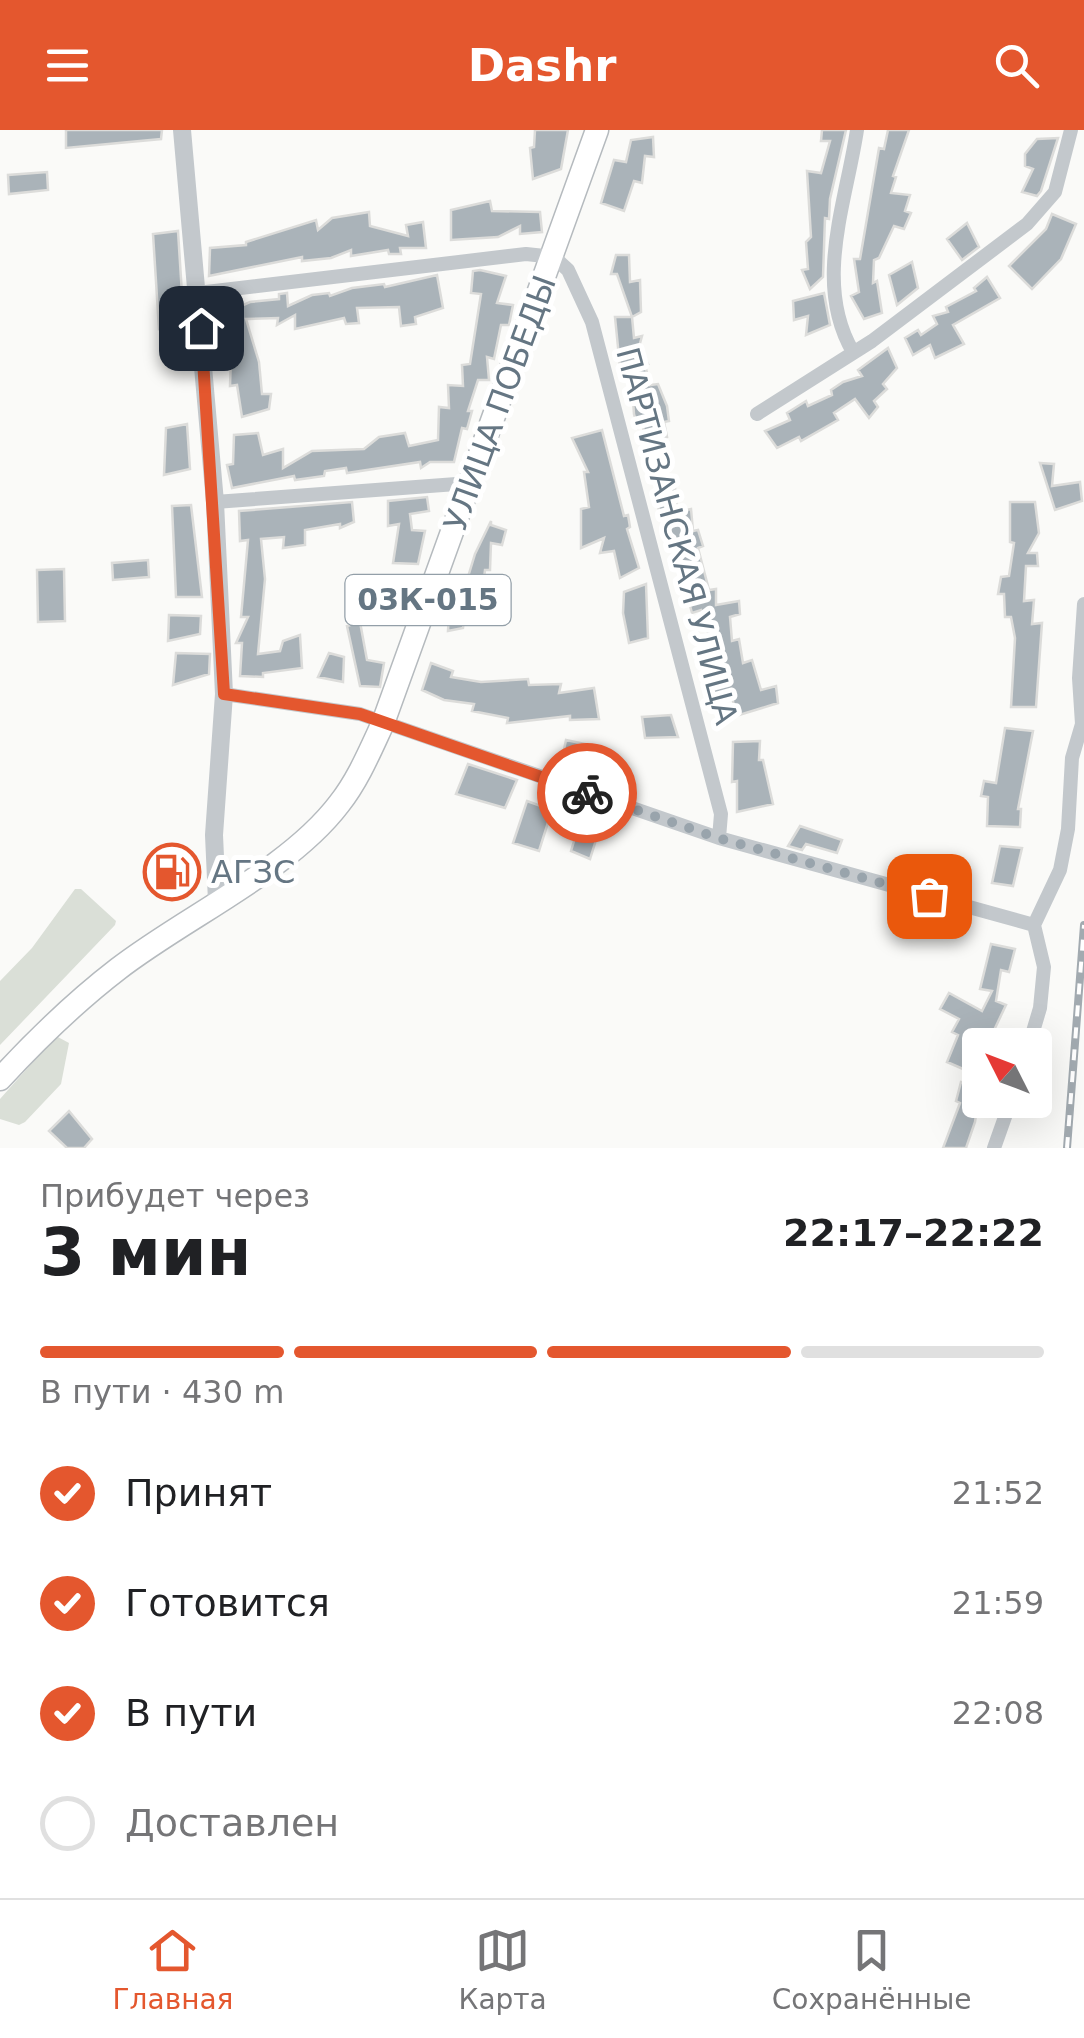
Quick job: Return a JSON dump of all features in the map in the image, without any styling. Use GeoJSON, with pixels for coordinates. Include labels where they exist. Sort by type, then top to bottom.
{"type":"FeatureCollection","features":[{"type":"Feature","properties":{"kind":"main road","name":"УЛИЦА ПОБЕДЫ"},"geometry":{"type":"LineString","coordinates":[[0,1079],[51,1025],[118,969],[282,857],[326,820],[361,770],[383,724],[597,130]]}},
{"type":"Feature","properties":{"kind":"street"},"geometry":{"type":"LineString","coordinates":[[182,130],[215,502],[224,694],[214,835],[217,901]]}},
{"type":"Feature","properties":{"kind":"street"},"geometry":{"type":"LineString","coordinates":[[853,352],[841,332],[833,294],[835,242],[856,130]]}},
{"type":"Feature","properties":{"kind":"street"},"geometry":{"type":"LineString","coordinates":[[757,414],[853,352],[1004,244],[1055,192],[1071,130]]}},
{"type":"Feature","properties":{"kind":"street"},"geometry":{"type":"LineString","coordinates":[[198,293],[526,254],[554,257]]}},
{"type":"Feature","properties":{"kind":"street","name":"ПАРТИЗАНСКАЯ УЛИЦА"},"geometry":{"type":"LineString","coordinates":[[554,257],[568,270],[592,322],[721,814],[718,838]]}},
{"type":"Feature","properties":{"kind":"street"},"geometry":{"type":"LineString","coordinates":[[215,502],[470,483]]}},
{"type":"Feature","properties":{"kind":"street"},"geometry":{"type":"LineString","coordinates":[[1034,1028],[1040,1008],[1044,967],[1034,925],[1060,870],[1068,830],[1072,758],[1082,724],[1084,604]]}},
{"type":"Feature","properties":{"kind":"street"},"geometry":{"type":"LineString","coordinates":[[224,694],[360,714],[718,838],[1034,925]]}},
{"type":"Feature","properties":{"kind":"street"},"geometry":{"type":"LineString","coordinates":[[994,1148],[1004,1118]]}},
{"type":"Feature","properties":{"kind":"shaded area"},"geometry":{"type":"Polygon","coordinates":[[[75,889],[81,889],[116,921],[115,925],[0,1045],[0,981],[32,948],[75,889]]]}},
{"type":"Feature","properties":{"kind":"shaded area"},"geometry":{"type":"Polygon","coordinates":[[[56,1036],[69,1043],[61,1084],[25,1122],[19,1125],[0,1119],[0,1099],[56,1036]]]}},
{"type":"Feature","properties":{"kind":"building"},"geometry":{"type":"Polygon","coordinates":[[[66,130],[162,130],[161,139],[66,148],[66,130]]]}},
{"type":"Feature","properties":{"kind":"building"},"geometry":{"type":"Polygon","coordinates":[[[535,130],[568,130],[561,169],[533,179],[530,148],[534,147],[535,130]]]}},
{"type":"Feature","properties":{"kind":"building"},"geometry":{"type":"Polygon","coordinates":[[[822,130],[846,130],[829,219],[825,218],[823,277],[810,289],[802,270],[808,269],[806,242],[811,237],[807,171],[821,173],[830,141],[821,141],[822,130]]]}},
{"type":"Feature","properties":{"kind":"building"},"geometry":{"type":"Polygon","coordinates":[[[888,130],[909,130],[891,193],[910,195],[905,211],[911,213],[904,229],[894,226],[879,258],[874,260],[873,283],[877,281],[882,313],[864,319],[851,296],[859,292],[854,259],[860,259],[879,148],[884,149],[888,130]]]}},
{"type":"Feature","properties":{"kind":"building"},"geometry":{"type":"Polygon","coordinates":[[[653,137],[654,157],[645,156],[642,183],[634,181],[624,211],[601,203],[614,160],[626,162],[631,140],[653,137]]]}},
{"type":"Feature","properties":{"kind":"building"},"geometry":{"type":"Polygon","coordinates":[[[1058,138],[1041,191],[1037,196],[1022,192],[1033,169],[1025,166],[1025,154],[1037,139],[1058,138]]]}},
{"type":"Feature","properties":{"kind":"building"},"geometry":{"type":"Polygon","coordinates":[[[47,172],[48,190],[9,194],[8,175],[47,172]]]}},
{"type":"Feature","properties":{"kind":"building"},"geometry":{"type":"Polygon","coordinates":[[[490,201],[492,211],[540,212],[542,232],[520,234],[520,226],[498,237],[451,240],[451,210],[490,201]]]}},
{"type":"Feature","properties":{"kind":"building"},"geometry":{"type":"Polygon","coordinates":[[[369,212],[370,226],[408,236],[406,225],[423,222],[426,248],[400,248],[401,254],[389,254],[388,250],[351,256],[351,250],[331,258],[302,261],[302,257],[209,276],[210,248],[246,245],[316,220],[318,230],[332,218],[369,212]]]}},
{"type":"Feature","properties":{"kind":"building"},"geometry":{"type":"Polygon","coordinates":[[[1052,214],[1076,224],[1061,259],[1032,289],[1009,266],[1046,229],[1052,214]]]}},
{"type":"Feature","properties":{"kind":"building"},"geometry":{"type":"Polygon","coordinates":[[[967,223],[979,247],[962,260],[947,239],[967,223]]]}},
{"type":"Feature","properties":{"kind":"building"},"geometry":{"type":"Polygon","coordinates":[[[178,231],[184,326],[159,329],[153,234],[178,231]]]}},
{"type":"Feature","properties":{"kind":"building"},"geometry":{"type":"Polygon","coordinates":[[[616,255],[629,255],[630,282],[640,280],[641,312],[632,317],[617,274],[611,274],[616,255]]]}},
{"type":"Feature","properties":{"kind":"building"},"geometry":{"type":"Polygon","coordinates":[[[912,262],[918,288],[897,305],[889,275],[912,262]]]}},
{"type":"Feature","properties":{"kind":"building"},"geometry":{"type":"Polygon","coordinates":[[[473,271],[506,276],[497,303],[513,305],[509,325],[501,325],[494,359],[487,357],[489,380],[478,380],[467,429],[462,428],[454,462],[430,462],[421,468],[420,462],[347,473],[346,468],[325,471],[324,476],[295,480],[294,476],[232,488],[227,465],[233,464],[234,435],[258,433],[263,455],[283,449],[283,468],[312,451],[364,449],[379,437],[405,433],[409,446],[438,440],[439,407],[449,408],[448,385],[463,386],[462,365],[470,364],[481,294],[471,293],[473,271]]]}},
{"type":"Feature","properties":{"kind":"building"},"geometry":{"type":"Polygon","coordinates":[[[437,275],[443,308],[415,317],[416,324],[401,326],[399,307],[357,308],[359,323],[346,324],[344,318],[295,329],[295,315],[277,325],[278,318],[246,319],[259,362],[262,394],[271,394],[269,409],[242,417],[237,385],[230,386],[231,358],[223,360],[226,331],[239,330],[232,310],[250,302],[279,299],[279,294],[287,293],[288,306],[312,295],[330,296],[352,288],[384,284],[385,287],[437,275]]]}},
{"type":"Feature","properties":{"kind":"building"},"geometry":{"type":"Polygon","coordinates":[[[987,277],[1000,298],[953,325],[964,344],[935,358],[930,345],[913,355],[905,338],[918,330],[921,335],[937,324],[933,316],[948,312],[946,307],[976,291],[974,288],[987,277]]]}},
{"type":"Feature","properties":{"kind":"building"},"geometry":{"type":"Polygon","coordinates":[[[824,293],[830,325],[806,335],[808,316],[794,320],[793,301],[824,293]]]}},
{"type":"Feature","properties":{"kind":"building"},"geometry":{"type":"Polygon","coordinates":[[[615,317],[632,317],[634,338],[642,336],[639,347],[648,364],[645,365],[650,385],[658,384],[669,421],[664,422],[667,437],[653,440],[670,464],[649,468],[643,426],[638,428],[634,414],[632,387],[621,377],[615,317]]]}},
{"type":"Feature","properties":{"kind":"building"},"geometry":{"type":"Polygon","coordinates":[[[888,348],[897,368],[883,384],[887,389],[874,401],[878,407],[869,418],[855,399],[834,413],[838,420],[801,441],[799,437],[777,448],[765,431],[790,420],[787,413],[806,401],[808,406],[832,395],[831,390],[843,382],[862,376],[858,370],[888,348]]]}},
{"type":"Feature","properties":{"kind":"building"},"geometry":{"type":"Polygon","coordinates":[[[187,424],[190,469],[164,475],[166,428],[187,424]]]}},
{"type":"Feature","properties":{"kind":"building"},"geometry":{"type":"Polygon","coordinates":[[[602,430],[624,516],[628,515],[627,529],[639,568],[620,578],[614,551],[600,553],[604,538],[581,548],[581,509],[589,507],[584,472],[588,472],[572,438],[602,430]]]}},
{"type":"Feature","properties":{"kind":"building"},"geometry":{"type":"Polygon","coordinates":[[[1040,463],[1054,464],[1052,486],[1080,482],[1082,501],[1055,510],[1040,463]]]}},
{"type":"Feature","properties":{"kind":"building"},"geometry":{"type":"Polygon","coordinates":[[[675,487],[677,512],[691,509],[693,531],[698,530],[703,546],[698,548],[709,590],[716,589],[716,605],[739,601],[740,614],[730,617],[732,641],[739,639],[743,663],[752,660],[761,690],[776,686],[778,703],[736,716],[732,696],[715,704],[706,675],[711,673],[700,650],[712,646],[701,610],[692,613],[686,591],[680,592],[679,556],[674,558],[664,509],[659,512],[657,491],[675,487]]]}},
{"type":"Feature","properties":{"kind":"building"},"geometry":{"type":"Polygon","coordinates":[[[427,497],[429,511],[410,514],[412,530],[425,531],[418,564],[393,563],[399,524],[388,526],[388,501],[427,497]]]}},
{"type":"Feature","properties":{"kind":"building"},"geometry":{"type":"Polygon","coordinates":[[[352,502],[354,522],[340,528],[340,524],[305,530],[305,545],[283,548],[284,537],[261,539],[265,579],[258,654],[280,651],[283,641],[300,635],[302,668],[263,673],[263,677],[240,676],[242,643],[236,643],[248,617],[241,617],[248,540],[240,541],[239,511],[352,502]]]}},
{"type":"Feature","properties":{"kind":"building"},"geometry":{"type":"Polygon","coordinates":[[[1010,502],[1035,502],[1039,533],[1028,553],[1037,553],[1038,566],[1026,566],[1024,601],[1034,600],[1032,624],[1042,623],[1036,707],[1011,707],[1015,638],[1011,617],[1005,617],[1004,594],[998,594],[1001,577],[1009,576],[1014,543],[1010,542],[1010,502]]]}},
{"type":"Feature","properties":{"kind":"building"},"geometry":{"type":"Polygon","coordinates":[[[191,505],[202,597],[176,597],[172,506],[191,505]]]}},
{"type":"Feature","properties":{"kind":"building"},"geometry":{"type":"Polygon","coordinates":[[[491,521],[491,525],[506,530],[502,545],[491,543],[490,570],[485,570],[483,587],[473,585],[463,628],[448,631],[449,612],[457,613],[475,554],[491,521]]]}},
{"type":"Feature","properties":{"kind":"building"},"geometry":{"type":"Polygon","coordinates":[[[148,560],[149,577],[113,580],[112,563],[148,560]]]}},
{"type":"Feature","properties":{"kind":"building"},"geometry":{"type":"Polygon","coordinates":[[[64,569],[65,621],[38,622],[37,570],[64,569]]]}},
{"type":"Feature","properties":{"kind":"building"},"geometry":{"type":"Polygon","coordinates":[[[385,582],[410,589],[407,601],[400,602],[402,625],[369,623],[377,605],[385,607],[385,582]]]}},
{"type":"Feature","properties":{"kind":"building"},"geometry":{"type":"Polygon","coordinates":[[[646,584],[648,638],[629,643],[623,613],[624,592],[646,584]]]}},
{"type":"Feature","properties":{"kind":"building"},"geometry":{"type":"Polygon","coordinates":[[[169,615],[201,616],[200,634],[168,641],[169,615]]]}},
{"type":"Feature","properties":{"kind":"building"},"geometry":{"type":"Polygon","coordinates":[[[360,622],[367,660],[384,663],[380,687],[360,686],[347,626],[360,622]]]}},
{"type":"Feature","properties":{"kind":"building"},"geometry":{"type":"Polygon","coordinates":[[[176,653],[210,654],[209,674],[173,685],[176,653]]]}},
{"type":"Feature","properties":{"kind":"building"},"geometry":{"type":"Polygon","coordinates":[[[329,653],[344,657],[343,682],[318,677],[329,653]]]}},
{"type":"Feature","properties":{"kind":"building"},"geometry":{"type":"Polygon","coordinates":[[[431,663],[453,671],[451,677],[481,682],[528,679],[529,685],[561,684],[559,693],[594,688],[599,719],[570,720],[570,716],[507,723],[508,718],[472,711],[474,704],[444,700],[422,690],[431,663]]]}},
{"type":"Feature","properties":{"kind":"building"},"geometry":{"type":"Polygon","coordinates":[[[671,715],[678,737],[645,738],[642,717],[671,715]]]}},
{"type":"Feature","properties":{"kind":"building"},"geometry":{"type":"Polygon","coordinates":[[[1005,728],[1033,731],[1018,809],[1020,827],[987,826],[988,797],[981,796],[984,781],[996,783],[1005,728]]]}},
{"type":"Feature","properties":{"kind":"building"},"geometry":{"type":"Polygon","coordinates":[[[566,740],[585,744],[585,748],[611,761],[606,785],[560,769],[566,740]]]}},
{"type":"Feature","properties":{"kind":"building"},"geometry":{"type":"Polygon","coordinates":[[[760,741],[759,760],[763,760],[773,804],[737,812],[737,781],[732,782],[733,742],[760,741]]]}},
{"type":"Feature","properties":{"kind":"building"},"geometry":{"type":"Polygon","coordinates":[[[468,764],[517,780],[505,808],[456,794],[468,764]]]}},
{"type":"Feature","properties":{"kind":"building"},"geometry":{"type":"Polygon","coordinates":[[[527,801],[552,810],[539,851],[513,843],[527,801]]]}},
{"type":"Feature","properties":{"kind":"building"},"geometry":{"type":"Polygon","coordinates":[[[581,818],[601,824],[590,859],[571,851],[581,818]]]}},
{"type":"Feature","properties":{"kind":"building"},"geometry":{"type":"Polygon","coordinates":[[[800,826],[842,840],[837,853],[806,844],[802,850],[788,846],[800,826]]]}},
{"type":"Feature","properties":{"kind":"building"},"geometry":{"type":"Polygon","coordinates":[[[1000,846],[1022,848],[1013,886],[992,883],[1000,846]]]}},
{"type":"Feature","properties":{"kind":"building"},"geometry":{"type":"Polygon","coordinates":[[[991,944],[1015,949],[1009,972],[1001,970],[996,1001],[1006,1005],[995,1028],[962,1028],[962,1069],[947,1062],[958,1035],[952,1032],[959,1019],[940,1009],[949,993],[982,1011],[992,991],[980,989],[991,944]]]}},
{"type":"Feature","properties":{"kind":"building"},"geometry":{"type":"Polygon","coordinates":[[[961,1082],[962,1118],[976,1118],[975,1122],[966,1148],[943,1148],[960,1103],[956,1101],[961,1082]]]}},
{"type":"Feature","properties":{"kind":"building"},"geometry":{"type":"Polygon","coordinates":[[[69,1111],[92,1139],[84,1148],[67,1148],[49,1131],[69,1111]]]}},
{"type":"Feature","properties":{"kind":"railway"},"geometry":{"type":"LineString","coordinates":[[1067,1148],[1084,925]]}},
{"type":"Feature","properties":{"kind":"way so far"},"geometry":{"type":"LineString","coordinates":[[587,793],[718,838],[929,896]]}},
{"type":"Feature","properties":{"kind":"place","name":"АГЗС"},"geometry":{"type":"Point","coordinates":[172,872]}},
{"type":"Feature","properties":{"kind":"route"},"geometry":{"type":"LineString","coordinates":[[201,328],[215,502],[224,694],[360,714],[587,793]]}}]}
